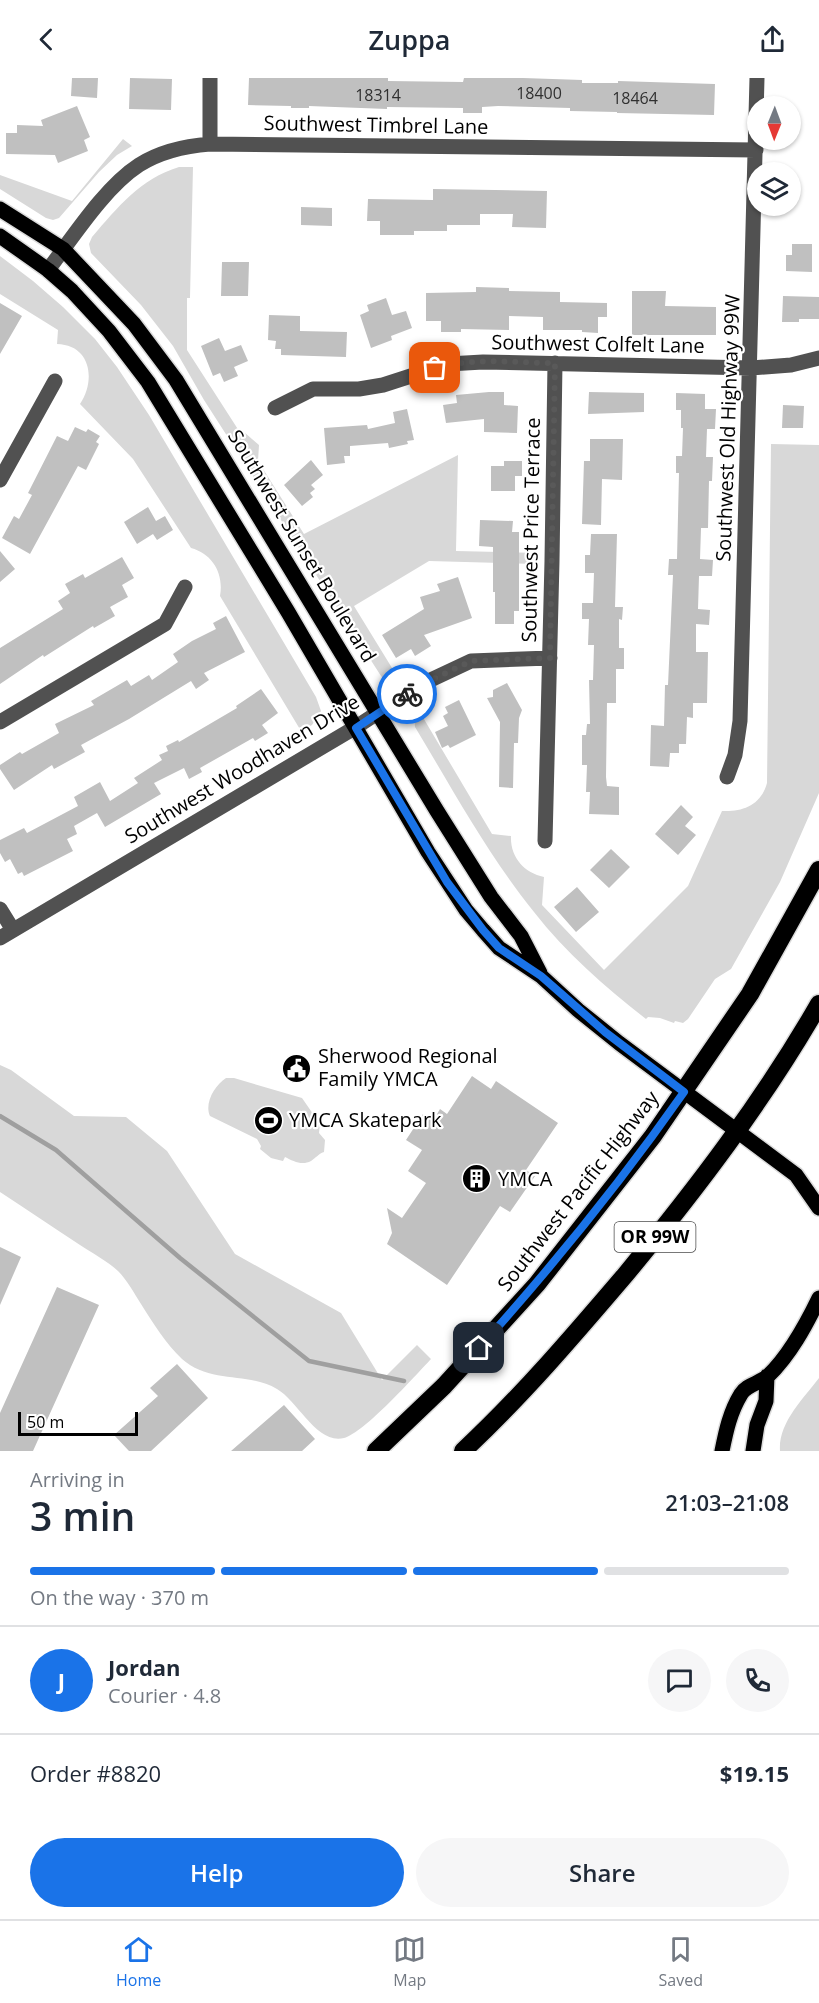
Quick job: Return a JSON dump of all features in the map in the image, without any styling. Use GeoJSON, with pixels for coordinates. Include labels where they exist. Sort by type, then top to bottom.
{"type":"FeatureCollection","features":[{"type":"Feature","properties":{"kind":"highway","name":"Southwest Pacific Highway"},"geometry":{"type":"LineString","coordinates":[[376,1451],[444,1386],[537,1284],[634,1161],[750,994],[819,870]]}},
{"type":"Feature","properties":{"kind":"highway","name":"OR 99W"},"geometry":{"type":"LineString","coordinates":[[463,1451],[569,1341],[681,1205],[768,1084],[819,1004]]}},
{"type":"Feature","properties":{"kind":"main road","name":"Southwest Sunset Boulevard"},"geometry":{"type":"LineString","coordinates":[[0,209],[63,249],[134,324],[176,380],[491,897],[521,936],[541,976]]}},
{"type":"Feature","properties":{"kind":"main road","name":"Southwest Sunset Boulevard"},"geometry":{"type":"LineString","coordinates":[[0,236],[48,270],[72,291],[109,331],[148,382],[276,592],[428,852],[466,910],[499,948],[541,976],[603,1030],[796,1176],[819,1208]]}},
{"type":"Feature","properties":{"kind":"main road"},"geometry":{"type":"LineString","coordinates":[[722,1451],[729,1418],[742,1391],[767,1376],[805,1327],[819,1298]]}},
{"type":"Feature","properties":{"kind":"main road"},"geometry":{"type":"LineString","coordinates":[[753,1451],[757,1425],[766,1401],[767,1376]]}},
{"type":"Feature","properties":{"kind":"street"},"geometry":{"type":"LineString","coordinates":[[210,78],[210,144]]}},
{"type":"Feature","properties":{"kind":"street","name":"Southwest Old Highway 99W"},"geometry":{"type":"LineString","coordinates":[[758,78],[758,96]]}},
{"type":"Feature","properties":{"kind":"street","name":"Southwest Timbrel Lane"},"geometry":{"type":"LineString","coordinates":[[48,270],[104,197],[128,172],[165,152],[178,148],[210,144],[747,150]]}},
{"type":"Feature","properties":{"kind":"street","name":"Southwest Old Highway 99W"},"geometry":{"type":"LineString","coordinates":[[727,777],[735,755],[740,721],[756,150]]}},
{"type":"Feature","properties":{"kind":"street","name":"Southwest Colfelt Lane"},"geometry":{"type":"LineString","coordinates":[[275,408],[313,389],[359,389],[383,385],[448,364],[483,362],[751,368],[791,365],[819,358]]}},
{"type":"Feature","properties":{"kind":"street","name":"Southwest Price Terrace"},"geometry":{"type":"LineString","coordinates":[[545,841],[555,363]]}},
{"type":"Feature","properties":{"kind":"street"},"geometry":{"type":"LineString","coordinates":[[0,480],[55,381]]}},
{"type":"Feature","properties":{"kind":"street"},"geometry":{"type":"LineString","coordinates":[[0,722],[165,624],[185,587]]}},
{"type":"Feature","properties":{"kind":"street","name":"Southwest Woodhaven Drive"},"geometry":{"type":"LineString","coordinates":[[6,934],[356,728],[423,684],[471,661],[550,658]]}},
{"type":"Feature","properties":{"kind":"street"},"geometry":{"type":"LineString","coordinates":[[0,909],[6,934]]}},
{"type":"Feature","properties":{"kind":"shaded area"},"geometry":{"type":"Polygon","coordinates":[[[123,139],[132,146],[117,155],[99,172],[59,218],[53,220],[46,218],[0,189],[0,175],[72,201],[123,139]]]}},
{"type":"Feature","properties":{"kind":"shaded area"},"geometry":{"type":"Polygon","coordinates":[[[179,167],[193,167],[187,350],[241,434],[244,432],[259,445],[258,461],[304,534],[458,455],[456,551],[537,553],[537,564],[429,561],[354,606],[400,681],[390,682],[381,676],[204,400],[173,346],[141,305],[91,253],[89,244],[92,237],[131,195],[165,172],[179,167]]]}},
{"type":"Feature","properties":{"kind":"shaded area"},"geometry":{"type":"Polygon","coordinates":[[[0,256],[63,307],[95,339],[149,415],[316,697],[321,711],[312,725],[301,731],[220,596],[220,580],[211,560],[191,548],[133,459],[80,404],[85,395],[89,375],[83,357],[77,350],[57,344],[58,330],[0,294],[0,256]]]}},
{"type":"Feature","properties":{"kind":"shaded area"},"geometry":{"type":"Polygon","coordinates":[[[771,444],[819,445],[819,793],[780,882],[731,969],[715,979],[683,1023],[675,1021],[674,1023],[660,1018],[648,1017],[646,1019],[601,982],[573,955],[546,927],[517,890],[472,822],[415,727],[414,715],[418,709],[492,834],[511,836],[513,851],[520,863],[530,872],[544,877],[542,905],[604,970],[688,886],[722,811],[750,806],[760,797],[767,783],[771,444]]]}},
{"type":"Feature","properties":{"kind":"shaded area"},"geometry":{"type":"Polygon","coordinates":[[[0,1065],[11,1070],[74,1116],[126,1117],[167,1151],[235,1254],[341,1313],[382,1380],[417,1345],[431,1359],[364,1426],[344,1438],[334,1438],[316,1429],[277,1389],[266,1384],[217,1375],[193,1367],[182,1359],[165,1340],[118,1271],[0,1192],[0,1065]]]}},
{"type":"Feature","properties":{"kind":"shaded area","name":"YMCA Skatepark"},"geometry":{"type":"Polygon","coordinates":[[[226,1078],[234,1078],[302,1098],[320,1124],[319,1133],[325,1140],[324,1152],[304,1163],[285,1157],[283,1161],[271,1158],[260,1149],[261,1146],[257,1139],[210,1116],[208,1106],[212,1095],[226,1078]]]}},
{"type":"Feature","properties":{"kind":"shaded area"},"geometry":{"type":"Polygon","coordinates":[[[819,1378],[819,1451],[780,1451],[780,1441],[787,1421],[819,1378]]]}},
{"type":"Feature","properties":{"kind":"building"},"geometry":{"type":"Polygon","coordinates":[[[72,78],[98,78],[97,98],[71,96],[72,78]]]}},
{"type":"Feature","properties":{"kind":"building"},"geometry":{"type":"Polygon","coordinates":[[[130,78],[172,79],[171,110],[129,109],[130,78]]]}},
{"type":"Feature","properties":{"kind":"building"},"geometry":{"type":"Polygon","coordinates":[[[249,78],[388,78],[388,81],[463,82],[464,78],[523,78],[582,80],[582,83],[618,83],[618,81],[715,84],[714,115],[617,113],[570,111],[570,108],[498,106],[482,107],[482,113],[463,113],[463,108],[387,107],[387,109],[309,106],[309,108],[291,108],[291,106],[248,105],[249,78]]]}},
{"type":"Feature","properties":{"kind":"building"},"geometry":{"type":"Polygon","coordinates":[[[77,106],[90,137],[84,140],[88,151],[58,163],[55,155],[6,154],[6,133],[17,133],[17,125],[43,126],[41,120],[77,106]]]}},
{"type":"Feature","properties":{"kind":"building"},"geometry":{"type":"Polygon","coordinates":[[[433,189],[547,191],[546,228],[512,227],[513,214],[480,214],[480,225],[447,225],[447,231],[414,231],[414,235],[380,235],[380,221],[367,221],[368,199],[433,200],[433,189]]]}},
{"type":"Feature","properties":{"kind":"building"},"geometry":{"type":"Polygon","coordinates":[[[301,207],[332,208],[332,226],[301,225],[301,207]]]}},
{"type":"Feature","properties":{"kind":"building"},"geometry":{"type":"Polygon","coordinates":[[[792,244],[812,244],[812,272],[786,271],[786,255],[792,255],[792,244]]]}},
{"type":"Feature","properties":{"kind":"building"},"geometry":{"type":"Polygon","coordinates":[[[222,262],[249,262],[248,296],[221,296],[222,262]]]}},
{"type":"Feature","properties":{"kind":"building"},"geometry":{"type":"Polygon","coordinates":[[[476,287],[509,288],[509,291],[560,292],[560,302],[607,303],[607,317],[598,317],[598,333],[582,332],[582,330],[543,330],[543,317],[509,316],[509,330],[461,329],[461,332],[441,332],[441,321],[426,321],[426,293],[476,292],[476,287]]]}},
{"type":"Feature","properties":{"kind":"building"},"geometry":{"type":"Polygon","coordinates":[[[632,291],[666,291],[665,306],[716,307],[716,335],[632,335],[632,291]]]}},
{"type":"Feature","properties":{"kind":"building"},"geometry":{"type":"Polygon","coordinates":[[[783,296],[819,297],[819,319],[782,322],[783,296]]]}},
{"type":"Feature","properties":{"kind":"building"},"geometry":{"type":"Polygon","coordinates":[[[386,298],[392,315],[406,311],[412,328],[391,336],[392,340],[371,348],[360,315],[369,311],[367,305],[386,298]]]}},
{"type":"Feature","properties":{"kind":"building"},"geometry":{"type":"Polygon","coordinates":[[[0,303],[22,316],[0,354],[0,303]]]}},
{"type":"Feature","properties":{"kind":"building"},"geometry":{"type":"Polygon","coordinates":[[[269,315],[300,316],[300,331],[347,332],[346,357],[281,355],[281,349],[275,349],[276,341],[268,340],[269,315]]]}},
{"type":"Feature","properties":{"kind":"building"},"geometry":{"type":"Polygon","coordinates":[[[219,338],[225,351],[241,345],[248,361],[234,367],[238,376],[224,382],[220,373],[213,376],[201,346],[219,338]]]}},
{"type":"Feature","properties":{"kind":"building"},"geometry":{"type":"Polygon","coordinates":[[[504,392],[504,405],[518,406],[517,433],[484,432],[484,419],[446,423],[443,405],[457,403],[456,395],[504,392]]]}},
{"type":"Feature","properties":{"kind":"building"},"geometry":{"type":"Polygon","coordinates":[[[589,392],[644,393],[644,412],[588,414],[589,392]]]}},
{"type":"Feature","properties":{"kind":"building"},"geometry":{"type":"Polygon","coordinates":[[[676,393],[705,394],[705,409],[716,409],[715,429],[707,429],[706,457],[713,457],[712,481],[709,481],[708,528],[701,528],[700,559],[713,560],[712,576],[699,576],[698,609],[710,610],[709,625],[696,624],[696,652],[708,652],[707,703],[693,703],[693,718],[687,717],[686,744],[679,744],[679,753],[670,753],[669,767],[650,766],[651,725],[664,726],[673,575],[668,575],[669,559],[677,559],[679,473],[676,473],[676,456],[682,456],[683,428],[681,428],[681,410],[676,410],[676,393]]]}},
{"type":"Feature","properties":{"kind":"building"},"geometry":{"type":"Polygon","coordinates":[[[783,405],[804,406],[803,428],[782,428],[783,405]]]}},
{"type":"Feature","properties":{"kind":"building"},"geometry":{"type":"Polygon","coordinates":[[[407,409],[414,440],[407,441],[408,444],[389,448],[388,443],[350,446],[350,456],[344,456],[345,463],[327,465],[324,428],[367,425],[368,429],[395,423],[393,412],[407,409]]]}},
{"type":"Feature","properties":{"kind":"building"},"geometry":{"type":"Polygon","coordinates":[[[75,427],[86,432],[88,429],[100,436],[96,442],[99,444],[86,470],[78,466],[30,554],[2,538],[14,516],[19,519],[32,495],[28,493],[57,436],[68,441],[75,427]]]}},
{"type":"Feature","properties":{"kind":"building"},"geometry":{"type":"Polygon","coordinates":[[[590,439],[623,439],[622,480],[602,479],[601,525],[582,524],[584,461],[590,461],[590,439]]]}},
{"type":"Feature","properties":{"kind":"building"},"geometry":{"type":"Polygon","coordinates":[[[311,460],[323,475],[311,485],[315,489],[310,493],[313,497],[302,506],[284,485],[311,460]]]}},
{"type":"Feature","properties":{"kind":"building"},"geometry":{"type":"Polygon","coordinates":[[[504,461],[522,461],[522,476],[515,476],[515,491],[491,491],[491,466],[504,466],[504,461]]]}},
{"type":"Feature","properties":{"kind":"building"},"geometry":{"type":"Polygon","coordinates":[[[148,507],[156,521],[165,516],[173,530],[157,540],[153,534],[137,544],[124,522],[148,507]]]}},
{"type":"Feature","properties":{"kind":"building"},"geometry":{"type":"Polygon","coordinates":[[[480,520],[513,521],[512,532],[519,532],[519,611],[514,611],[514,624],[495,624],[493,547],[479,546],[480,520]]]}},
{"type":"Feature","properties":{"kind":"building"},"geometry":{"type":"Polygon","coordinates":[[[591,534],[617,534],[615,607],[623,607],[622,620],[619,619],[619,648],[624,648],[624,669],[616,669],[616,703],[607,703],[606,777],[607,786],[619,787],[619,815],[589,814],[590,792],[586,792],[587,765],[582,765],[582,735],[586,735],[587,724],[590,724],[589,680],[593,680],[594,645],[588,645],[589,619],[582,619],[582,603],[593,603],[594,573],[585,573],[585,555],[590,555],[591,534]]]}},
{"type":"Feature","properties":{"kind":"building"},"geometry":{"type":"Polygon","coordinates":[[[0,551],[15,569],[0,582],[0,551]]]}},
{"type":"Feature","properties":{"kind":"building"},"geometry":{"type":"Polygon","coordinates":[[[122,557],[134,578],[122,585],[128,597],[110,607],[115,616],[94,628],[93,626],[44,657],[43,655],[0,684],[0,648],[63,609],[58,601],[70,593],[65,584],[83,574],[85,578],[122,557]]]}},
{"type":"Feature","properties":{"kind":"building"},"geometry":{"type":"Polygon","coordinates":[[[458,577],[472,618],[424,635],[431,646],[415,656],[411,649],[396,658],[382,635],[424,609],[420,597],[440,591],[437,584],[458,577]]]}},
{"type":"Feature","properties":{"kind":"building"},"geometry":{"type":"Polygon","coordinates":[[[226,616],[245,652],[204,673],[209,680],[196,689],[191,681],[81,745],[85,752],[54,769],[52,765],[14,790],[0,769],[0,765],[20,752],[22,754],[59,733],[55,724],[94,705],[91,701],[127,680],[131,686],[149,675],[152,680],[178,662],[173,654],[216,629],[213,623],[226,616]]]}},
{"type":"Feature","properties":{"kind":"building"},"geometry":{"type":"Polygon","coordinates":[[[507,683],[522,710],[519,718],[518,743],[514,743],[513,788],[499,787],[500,722],[487,698],[493,697],[493,690],[507,683]]]}},
{"type":"Feature","properties":{"kind":"building"},"geometry":{"type":"Polygon","coordinates":[[[261,689],[278,713],[262,725],[268,733],[255,741],[253,738],[200,768],[202,772],[189,779],[184,768],[154,783],[161,794],[105,827],[97,813],[74,826],[77,834],[67,839],[73,851],[24,876],[22,872],[18,874],[10,859],[5,862],[0,853],[0,840],[24,828],[27,833],[78,806],[74,797],[100,782],[110,801],[138,783],[134,778],[162,760],[159,755],[168,751],[166,746],[178,740],[179,742],[237,708],[236,706],[261,689]]]}},
{"type":"Feature","properties":{"kind":"building"},"geometry":{"type":"Polygon","coordinates":[[[459,700],[476,735],[450,748],[448,745],[442,748],[435,732],[448,726],[443,716],[448,713],[445,707],[459,700]]]}},
{"type":"Feature","properties":{"kind":"building"},"geometry":{"type":"Polygon","coordinates":[[[681,805],[693,817],[685,826],[696,835],[678,855],[655,834],[681,805]]]}},
{"type":"Feature","properties":{"kind":"building"},"geometry":{"type":"Polygon","coordinates":[[[611,849],[630,867],[609,888],[590,870],[611,849]]]}},
{"type":"Feature","properties":{"kind":"building"},"geometry":{"type":"Polygon","coordinates":[[[577,887],[599,912],[576,932],[554,907],[577,887]]]}},
{"type":"Feature","properties":{"kind":"building","name":"YMCA"},"geometry":{"type":"Polygon","coordinates":[[[472,1076],[491,1089],[496,1081],[558,1123],[526,1170],[535,1176],[510,1212],[500,1206],[447,1285],[387,1244],[392,1233],[387,1208],[402,1218],[426,1183],[408,1171],[422,1150],[406,1140],[423,1114],[433,1121],[440,1109],[447,1114],[472,1076]]]}},
{"type":"Feature","properties":{"kind":"building"},"geometry":{"type":"Polygon","coordinates":[[[0,1247],[21,1257],[0,1305],[0,1247]]]}},
{"type":"Feature","properties":{"kind":"building"},"geometry":{"type":"Polygon","coordinates":[[[57,1287],[99,1305],[33,1451],[0,1451],[0,1413],[57,1287]]]}},
{"type":"Feature","properties":{"kind":"building"},"geometry":{"type":"Polygon","coordinates":[[[177,1364],[208,1398],[151,1451],[129,1451],[114,1435],[158,1396],[150,1388],[177,1364]]]}},
{"type":"Feature","properties":{"kind":"building"},"geometry":{"type":"Polygon","coordinates":[[[284,1405],[315,1439],[302,1451],[231,1451],[284,1405]]]}},
{"type":"Feature","properties":{"kind":"waterway"},"geometry":{"type":"LineString","coordinates":[[0,1116],[56,1150],[180,1258],[309,1361],[404,1381]]}},
{"type":"Feature","properties":{"kind":"way so far"},"geometry":{"type":"LineString","coordinates":[[407,694],[471,661],[550,658],[555,363],[483,362],[448,364],[435,368]]}},
{"type":"Feature","properties":{"kind":"place","name":"Sherwood Regional Family YMCA"},"geometry":{"type":"Point","coordinates":[297,1068]}},
{"type":"Feature","properties":{"kind":"place","name":"YMCA Skatepark"},"geometry":{"type":"Point","coordinates":[268,1120]}},
{"type":"Feature","properties":{"kind":"place","name":"YMCA"},"geometry":{"type":"Point","coordinates":[477,1179]}},
{"type":"Feature","properties":{"kind":"route"},"geometry":{"type":"LineString","coordinates":[[407,694],[356,728],[428,852],[466,910],[499,948],[541,976],[605,1032],[684,1092],[582,1228],[537,1284],[479,1348]]}}]}
